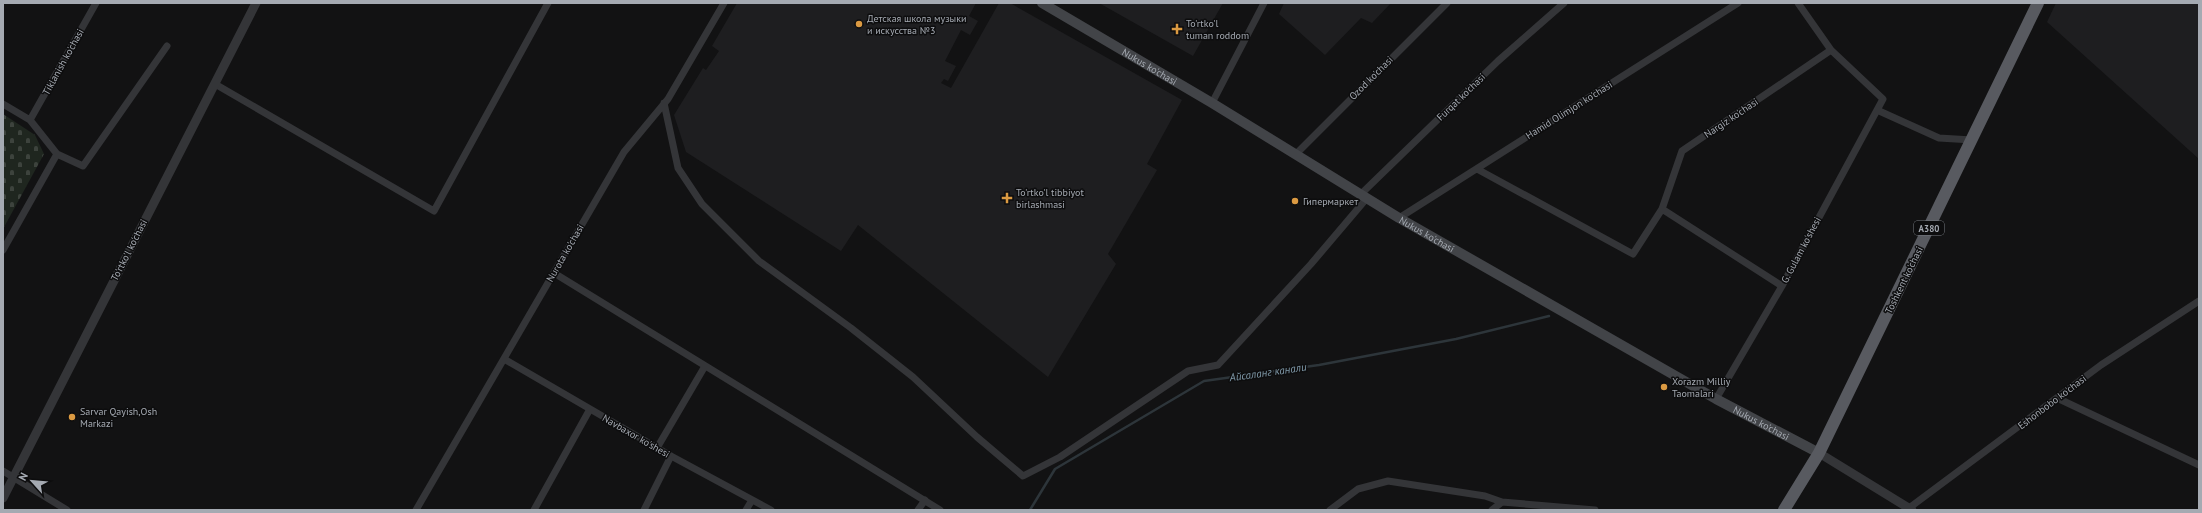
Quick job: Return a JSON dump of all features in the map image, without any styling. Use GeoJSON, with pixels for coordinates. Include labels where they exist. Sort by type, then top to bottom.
{"type":"FeatureCollection","features":[{"type":"Feature","properties":{"kind":"highway","name":"Toshkent ko'chasi"},"geometry":{"type":"LineString","coordinates":[[1784,510],[1819,453],[2038,3]]}},
{"type":"Feature","properties":{"kind":"main road","name":"Nukus ko'chasi"},"geometry":{"type":"LineString","coordinates":[[1042,3],[1212,103],[1399,218],[1716,399],[1819,453]]}},
{"type":"Feature","properties":{"kind":"street","name":"Tiklanish ko'chasi"},"geometry":{"type":"LineString","coordinates":[[30,120],[96,3]]}},
{"type":"Feature","properties":{"kind":"street","name":"To'rtko'l ko'chasi"},"geometry":{"type":"LineString","coordinates":[[3,498],[256,3]]}},
{"type":"Feature","properties":{"kind":"street"},"geometry":{"type":"LineString","coordinates":[[215,84],[434,211],[548,3]]}},
{"type":"Feature","properties":{"kind":"street","name":"Nurota ko'chasi"},"geometry":{"type":"LineString","coordinates":[[416,510],[624,152],[664,103],[724,3]]}},
{"type":"Feature","properties":{"kind":"street"},"geometry":{"type":"LineString","coordinates":[[1212,103],[1264,3]]}},
{"type":"Feature","properties":{"kind":"street","name":"Ozod ko'chasi"},"geometry":{"type":"LineString","coordinates":[[1296,154],[1447,3]]}},
{"type":"Feature","properties":{"kind":"street","name":"Furqat ko'chasi"},"geometry":{"type":"LineString","coordinates":[[664,103],[678,168],[702,204],[759,261],[851,328],[913,377],[977,437],[1024,476],[1060,457],[1188,371],[1218,365],[1312,264],[1364,196],[1498,62],[1564,3]]}},
{"type":"Feature","properties":{"kind":"street","name":"Hamid Olimjon ko'chasi"},"geometry":{"type":"LineString","coordinates":[[1399,218],[1738,3]]}},
{"type":"Feature","properties":{"kind":"street"},"geometry":{"type":"LineString","coordinates":[[1798,3],[1831,50]]}},
{"type":"Feature","properties":{"kind":"street"},"geometry":{"type":"LineString","coordinates":[[3,104],[30,120],[57,154],[83,166],[167,46]]}},
{"type":"Feature","properties":{"kind":"street","name":"Nargiz ko'chasi"},"geometry":{"type":"LineString","coordinates":[[1477,169],[1633,254],[1662,209],[1682,151],[1831,50]]}},
{"type":"Feature","properties":{"kind":"street","name":"G. Gulam ko'shesi"},"geometry":{"type":"LineString","coordinates":[[1716,399],[1782,286],[1883,99],[1831,50]]}},
{"type":"Feature","properties":{"kind":"street"},"geometry":{"type":"LineString","coordinates":[[1877,110],[1939,138],[1972,140]]}},
{"type":"Feature","properties":{"kind":"street"},"geometry":{"type":"LineString","coordinates":[[3,250],[57,154]]}},
{"type":"Feature","properties":{"kind":"street"},"geometry":{"type":"LineString","coordinates":[[1662,209],[1782,286]]}},
{"type":"Feature","properties":{"kind":"street"},"geometry":{"type":"LineString","coordinates":[[554,273],[940,510]]}},
{"type":"Feature","properties":{"kind":"street","name":"Eshonbobo ko'chasi"},"geometry":{"type":"LineString","coordinates":[[1911,509],[2101,365],[2199,301]]}},
{"type":"Feature","properties":{"kind":"street","name":"Navbaxor ko'shesi"},"geometry":{"type":"LineString","coordinates":[[504,358],[657,448],[770,510]]}},
{"type":"Feature","properties":{"kind":"street"},"geometry":{"type":"LineString","coordinates":[[657,448],[705,366]]}},
{"type":"Feature","properties":{"kind":"street"},"geometry":{"type":"LineString","coordinates":[[2057,398],[2199,466]]}},
{"type":"Feature","properties":{"kind":"street"},"geometry":{"type":"LineString","coordinates":[[534,510],[590,409]]}},
{"type":"Feature","properties":{"kind":"street"},"geometry":{"type":"LineString","coordinates":[[1819,453],[1911,509]]}},
{"type":"Feature","properties":{"kind":"street"},"geometry":{"type":"LineString","coordinates":[[644,510],[671,456]]}},
{"type":"Feature","properties":{"kind":"street"},"geometry":{"type":"LineString","coordinates":[[3,471],[67,510]]}},
{"type":"Feature","properties":{"kind":"street"},"geometry":{"type":"LineString","coordinates":[[1330,510],[1358,489],[1388,481],[1485,496],[1502,502],[1595,510]]}},
{"type":"Feature","properties":{"kind":"street"},"geometry":{"type":"LineString","coordinates":[[746,510],[752,500]]}},
{"type":"Feature","properties":{"kind":"street"},"geometry":{"type":"LineString","coordinates":[[918,510],[924,500]]}},
{"type":"Feature","properties":{"kind":"street"},"geometry":{"type":"LineString","coordinates":[[1492,510],[1502,502]]}},
{"type":"Feature","properties":{"kind":"shaded area"},"geometry":{"type":"Polygon","coordinates":[[[737,3],[976,3],[969,16],[978,21],[970,35],[961,30],[945,61],[956,66],[948,81],[944,79],[941,83],[951,88],[999,3],[1010,3],[1182,100],[1147,164],[1157,170],[1108,254],[1116,264],[1048,377],[858,225],[841,251],[686,152],[674,115],[703,68],[706,70],[719,51],[712,46],[737,3]]]}},
{"type":"Feature","properties":{"kind":"shaded area","name":"To'rtko'l tuman roddom"},"geometry":{"type":"Polygon","coordinates":[[[1099,3],[1223,3],[1193,56],[1099,3]]]}},
{"type":"Feature","properties":{"kind":"shaded area"},"geometry":{"type":"Polygon","coordinates":[[[1284,3],[1391,3],[1372,23],[1361,18],[1325,55],[1279,14],[1284,3]]]}},
{"type":"Feature","properties":{"kind":"shaded area"},"geometry":{"type":"Polygon","coordinates":[[[2056,3],[2199,3],[2199,159],[2047,22],[2056,3]]]}},
{"type":"Feature","properties":{"kind":"green space"},"geometry":{"type":"Polygon","coordinates":[[[3,114],[35,135],[44,154],[3,229],[3,114]]]}},
{"type":"Feature","properties":{"kind":"waterway","name":"Айсаланг канали"},"geometry":{"type":"LineString","coordinates":[[1030,510],[1055,469],[1204,381],[1319,365],[1456,339],[1549,316]]}},
{"type":"Feature","properties":{"kind":"place","name":"Детская школа музыки и искусства №3"},"geometry":{"type":"Point","coordinates":[859,24]}},
{"type":"Feature","properties":{"kind":"place","name":"To'rtko'l tuman roddom"},"geometry":{"type":"Point","coordinates":[1177,29]}},
{"type":"Feature","properties":{"kind":"place","name":"To'rtko'l tibbiyot birlashmasi"},"geometry":{"type":"Point","coordinates":[1007,198]}},
{"type":"Feature","properties":{"kind":"place","name":"Гипермаркет"},"geometry":{"type":"Point","coordinates":[1295,201]}},
{"type":"Feature","properties":{"kind":"place","name":"Xorazm Milliy Taomalari"},"geometry":{"type":"Point","coordinates":[1664,387]}},
{"type":"Feature","properties":{"kind":"place","name":"Sarvar Qayish,Osh Markazi"},"geometry":{"type":"Point","coordinates":[72,417]}}]}
